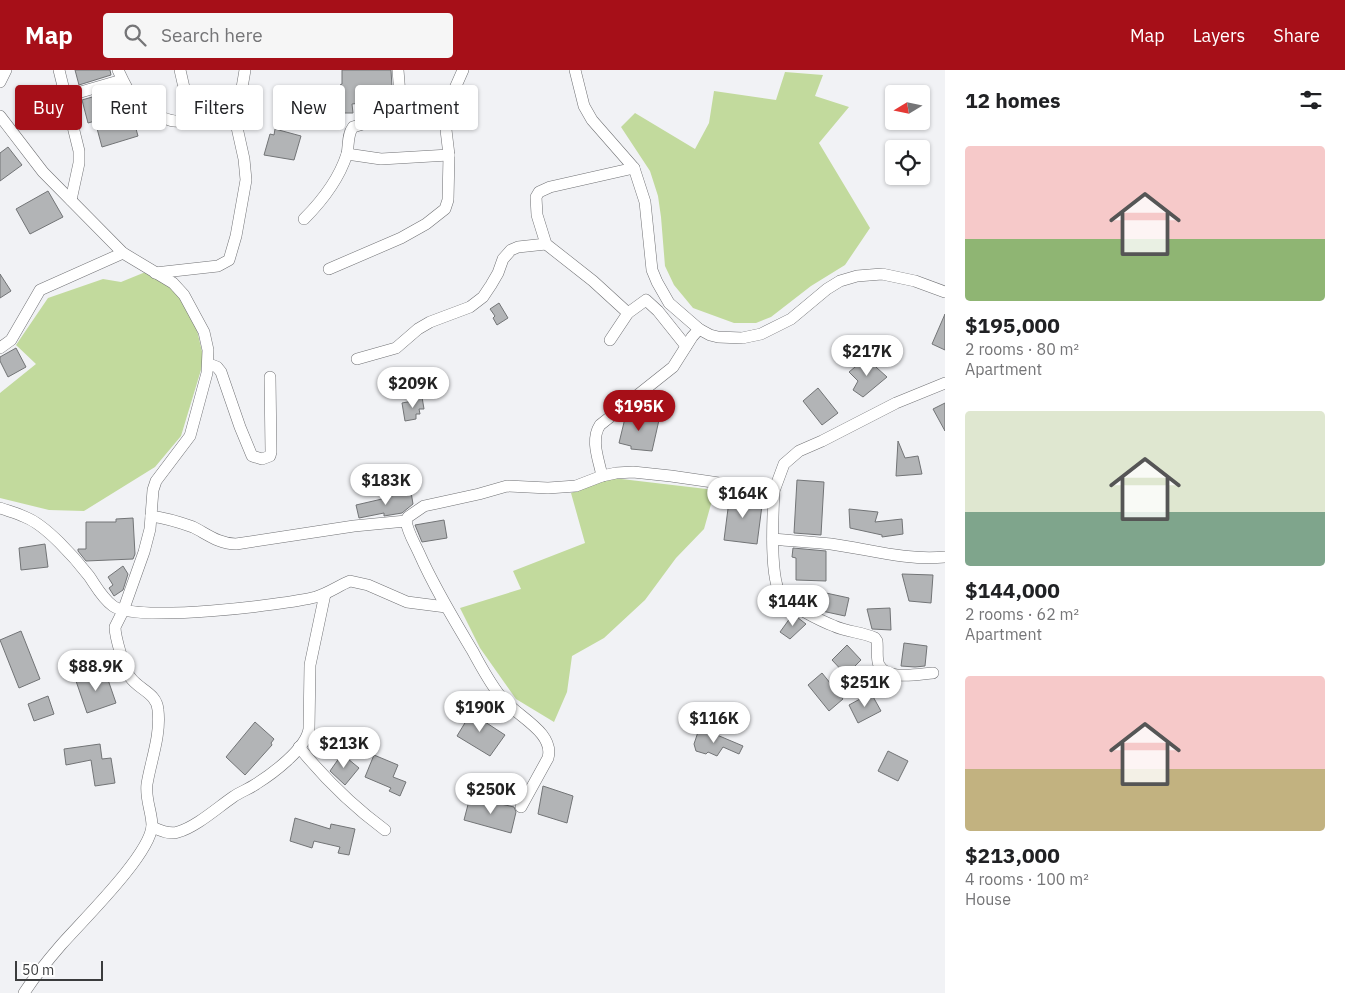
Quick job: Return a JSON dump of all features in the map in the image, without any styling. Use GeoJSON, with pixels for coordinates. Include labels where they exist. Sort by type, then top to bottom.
{"type":"FeatureCollection","features":[{"type":"Feature","properties":{"kind":"street"},"geometry":{"type":"LineString","coordinates":[[0,82],[6,70]]}},
{"type":"Feature","properties":{"kind":"street"},"geometry":{"type":"LineString","coordinates":[[59,70],[64,85]]}},
{"type":"Feature","properties":{"kind":"street"},"geometry":{"type":"LineString","coordinates":[[180,70],[183,85]]}},
{"type":"Feature","properties":{"kind":"street"},"geometry":{"type":"LineString","coordinates":[[243,85],[245,70]]}},
{"type":"Feature","properties":{"kind":"street"},"geometry":{"type":"LineString","coordinates":[[398,70],[399,85]]}},
{"type":"Feature","properties":{"kind":"street"},"geometry":{"type":"LineString","coordinates":[[456,85],[463,70]]}},
{"type":"Feature","properties":{"kind":"street"},"geometry":{"type":"LineString","coordinates":[[575,70],[584,106],[592,120],[634,168],[645,202],[652,270],[657,282],[669,303],[700,329],[718,337],[742,338],[761,334],[791,319],[840,281],[857,276],[882,274],[915,281],[945,292]]}},
{"type":"Feature","properties":{"kind":"street"},"geometry":{"type":"LineString","coordinates":[[82,90],[120,75],[134,101],[146,110],[176,122]]}},
{"type":"Feature","properties":{"kind":"street"},"geometry":{"type":"LineString","coordinates":[[0,116],[42,172],[123,253],[180,289],[204,332],[209,364],[190,436],[156,481],[153,490],[150,529],[144,552],[115,629],[125,669],[134,683],[152,694],[158,706],[157,734],[147,787],[152,827],[144,845],[116,885],[59,948],[24,993]]}},
{"type":"Feature","properties":{"kind":"street"},"geometry":{"type":"LineString","coordinates":[[304,219],[329,190],[347,154],[349,135],[355,126]]}},
{"type":"Feature","properties":{"kind":"street"},"geometry":{"type":"LineString","coordinates":[[71,200],[79,163],[79,151],[74,130]]}},
{"type":"Feature","properties":{"kind":"street"},"geometry":{"type":"LineString","coordinates":[[155,273],[218,266],[229,260],[236,236],[246,180],[244,159],[236,130]]}},
{"type":"Feature","properties":{"kind":"street"},"geometry":{"type":"LineString","coordinates":[[329,269],[401,238],[426,224],[445,209],[448,200],[449,155],[446,130]]}},
{"type":"Feature","properties":{"kind":"street"},"geometry":{"type":"LineString","coordinates":[[347,154],[381,159],[449,155]]}},
{"type":"Feature","properties":{"kind":"street"},"geometry":{"type":"LineString","coordinates":[[628,313],[593,281],[546,244],[537,215],[536,197],[539,192],[550,187],[634,168]]}},
{"type":"Feature","properties":{"kind":"street"},"geometry":{"type":"LineString","coordinates":[[357,359],[396,348],[418,329],[430,322],[470,307],[483,297],[498,273],[503,259],[511,250],[518,247],[546,244]]}},
{"type":"Feature","properties":{"kind":"street"},"geometry":{"type":"LineString","coordinates":[[0,348],[11,340],[40,290],[123,253]]}},
{"type":"Feature","properties":{"kind":"street"},"geometry":{"type":"LineString","coordinates":[[610,340],[628,313],[644,300],[648,301],[658,311],[686,346]]}},
{"type":"Feature","properties":{"kind":"street"},"geometry":{"type":"LineString","coordinates":[[602,476],[595,442],[600,425],[673,367],[686,346],[700,329]]}},
{"type":"Feature","properties":{"kind":"street"},"geometry":{"type":"LineString","coordinates":[[209,364],[217,367],[221,372],[252,456],[262,459],[270,456],[271,452],[270,377]]}},
{"type":"Feature","properties":{"kind":"street"},"geometry":{"type":"LineString","coordinates":[[933,673],[888,674],[878,662],[877,641],[875,638],[848,632],[824,622],[786,600],[780,594],[776,583],[773,539],[774,491],[784,464],[799,451],[896,403],[945,383]]}},
{"type":"Feature","properties":{"kind":"street"},"geometry":{"type":"LineString","coordinates":[[521,807],[548,758],[548,742],[538,730],[502,699],[489,681],[446,607],[409,533],[406,521],[408,517],[424,506],[479,494],[497,488],[516,486],[548,488],[576,486],[602,476],[632,472],[774,491]]}},
{"type":"Feature","properties":{"kind":"street"},"geometry":{"type":"LineString","coordinates":[[0,508],[27,517],[39,526],[70,555],[111,604],[123,611],[210,611],[295,601],[325,594],[348,582],[354,581],[408,602],[446,607]]}},
{"type":"Feature","properties":{"kind":"street"},"geometry":{"type":"LineString","coordinates":[[151,516],[173,520],[222,542],[236,544],[354,526],[406,521]]}},
{"type":"Feature","properties":{"kind":"street"},"geometry":{"type":"LineString","coordinates":[[773,539],[831,544],[895,555],[945,557]]}},
{"type":"Feature","properties":{"kind":"street"},"geometry":{"type":"LineString","coordinates":[[152,827],[174,833],[187,828],[217,810],[234,796],[262,780],[299,748],[308,734],[310,665],[325,594]]}},
{"type":"Feature","properties":{"kind":"street"},"geometry":{"type":"LineString","coordinates":[[299,748],[326,778],[385,830]]}},
{"type":"Feature","properties":{"kind":"green space"},"geometry":{"type":"Polygon","coordinates":[[[785,72],[823,75],[815,96],[849,107],[819,143],[870,228],[845,265],[811,286],[771,317],[756,323],[734,323],[693,308],[674,285],[665,266],[658,196],[650,171],[621,127],[635,113],[695,149],[709,123],[714,91],[776,100],[785,72]]]}},
{"type":"Feature","properties":{"kind":"green space"},"geometry":{"type":"Polygon","coordinates":[[[148,271],[173,285],[196,326],[204,360],[181,436],[155,467],[84,511],[49,510],[0,498],[0,393],[36,364],[16,345],[48,298],[103,279],[121,282],[148,271]]]}},
{"type":"Feature","properties":{"kind":"green space"},"geometry":{"type":"Polygon","coordinates":[[[613,478],[715,490],[704,529],[676,558],[645,600],[604,638],[572,656],[567,692],[554,722],[516,699],[480,648],[460,608],[521,589],[513,571],[585,543],[571,493],[613,478]]]}},
{"type":"Feature","properties":{"kind":"building"},"geometry":{"type":"Polygon","coordinates":[[[75,70],[110,70],[111,75],[79,85],[75,70]]]}},
{"type":"Feature","properties":{"kind":"building"},"geometry":{"type":"Polygon","coordinates":[[[342,70],[391,70],[392,85],[355,85],[355,104],[352,104],[353,113],[345,113],[345,85],[340,85],[342,84],[342,70]]]}},
{"type":"Feature","properties":{"kind":"building"},"geometry":{"type":"Polygon","coordinates":[[[92,97],[92,122],[88,123],[82,100],[92,97]]]}},
{"type":"Feature","properties":{"kind":"building"},"geometry":{"type":"Polygon","coordinates":[[[97,130],[136,130],[138,136],[102,147],[97,130]]]}},
{"type":"Feature","properties":{"kind":"building"},"geometry":{"type":"Polygon","coordinates":[[[275,130],[279,130],[301,136],[294,160],[264,155],[270,134],[274,135],[275,130]]]}},
{"type":"Feature","properties":{"kind":"building"},"geometry":{"type":"Polygon","coordinates":[[[8,147],[22,165],[0,181],[0,153],[8,147]]]}},
{"type":"Feature","properties":{"kind":"building"},"geometry":{"type":"Polygon","coordinates":[[[48,191],[63,217],[30,234],[16,209],[48,191]]]}},
{"type":"Feature","properties":{"kind":"building"},"geometry":{"type":"Polygon","coordinates":[[[0,274],[11,291],[0,298],[0,274]]]}},
{"type":"Feature","properties":{"kind":"building"},"geometry":{"type":"Polygon","coordinates":[[[499,303],[508,318],[497,325],[493,318],[495,316],[490,309],[499,303]]]}},
{"type":"Feature","properties":{"kind":"building"},"geometry":{"type":"Polygon","coordinates":[[[945,314],[945,350],[932,344],[945,314]]]}},
{"type":"Feature","properties":{"kind":"building"},"geometry":{"type":"Polygon","coordinates":[[[16,348],[26,367],[8,377],[0,357],[16,348]]]}},
{"type":"Feature","properties":{"kind":"building"},"geometry":{"type":"Polygon","coordinates":[[[866,358],[887,377],[863,397],[853,390],[858,381],[849,372],[866,358]]]}},
{"type":"Feature","properties":{"kind":"building"},"geometry":{"type":"Polygon","coordinates":[[[818,388],[838,413],[822,425],[803,401],[818,388]]]}},
{"type":"Feature","properties":{"kind":"building"},"geometry":{"type":"Polygon","coordinates":[[[422,397],[424,409],[419,409],[420,414],[416,414],[416,419],[405,421],[402,403],[413,401],[412,398],[422,397]]]}},
{"type":"Feature","properties":{"kind":"building"},"geometry":{"type":"Polygon","coordinates":[[[945,403],[945,431],[933,409],[945,403]]]}},
{"type":"Feature","properties":{"kind":"building"},"geometry":{"type":"Polygon","coordinates":[[[639,412],[659,420],[652,451],[631,449],[631,446],[619,443],[626,414],[638,416],[639,412]]]}},
{"type":"Feature","properties":{"kind":"building"},"geometry":{"type":"Polygon","coordinates":[[[898,441],[905,458],[918,456],[922,474],[896,476],[898,441]]]}},
{"type":"Feature","properties":{"kind":"building"},"geometry":{"type":"Polygon","coordinates":[[[797,480],[824,482],[821,535],[794,533],[797,480]]]}},
{"type":"Feature","properties":{"kind":"building"},"geometry":{"type":"Polygon","coordinates":[[[411,492],[413,504],[402,513],[384,516],[384,513],[359,518],[356,505],[411,492]]]}},
{"type":"Feature","properties":{"kind":"building"},"geometry":{"type":"Polygon","coordinates":[[[730,493],[763,498],[757,544],[724,540],[730,493]]]}},
{"type":"Feature","properties":{"kind":"building"},"geometry":{"type":"Polygon","coordinates":[[[849,509],[878,512],[875,522],[902,519],[903,534],[882,537],[882,535],[850,528],[849,509]]]}},
{"type":"Feature","properties":{"kind":"building"},"geometry":{"type":"Polygon","coordinates":[[[133,518],[135,554],[133,559],[86,561],[78,551],[78,549],[86,549],[86,522],[116,522],[116,519],[133,518]]]}},
{"type":"Feature","properties":{"kind":"building"},"geometry":{"type":"Polygon","coordinates":[[[444,520],[447,538],[422,542],[415,525],[444,520]]]}},
{"type":"Feature","properties":{"kind":"building"},"geometry":{"type":"Polygon","coordinates":[[[45,544],[48,567],[21,570],[19,548],[45,544]]]}},
{"type":"Feature","properties":{"kind":"building"},"geometry":{"type":"Polygon","coordinates":[[[793,548],[826,551],[826,581],[796,580],[796,558],[792,557],[793,548]]]}},
{"type":"Feature","properties":{"kind":"building"},"geometry":{"type":"Polygon","coordinates":[[[123,566],[128,574],[123,590],[114,596],[109,588],[113,585],[108,577],[123,566]]]}},
{"type":"Feature","properties":{"kind":"building"},"geometry":{"type":"Polygon","coordinates":[[[902,574],[933,575],[931,603],[909,601],[902,574]]]}},
{"type":"Feature","properties":{"kind":"building"},"geometry":{"type":"Polygon","coordinates":[[[826,593],[849,598],[845,616],[822,611],[826,593]]]}},
{"type":"Feature","properties":{"kind":"building"},"geometry":{"type":"Polygon","coordinates":[[[890,608],[891,630],[872,629],[867,609],[890,608]]]}},
{"type":"Feature","properties":{"kind":"building"},"geometry":{"type":"Polygon","coordinates":[[[793,614],[806,624],[790,639],[780,632],[793,614]]]}},
{"type":"Feature","properties":{"kind":"building"},"geometry":{"type":"Polygon","coordinates":[[[21,631],[40,679],[19,688],[0,640],[21,631]]]}},
{"type":"Feature","properties":{"kind":"building"},"geometry":{"type":"Polygon","coordinates":[[[904,643],[927,646],[925,666],[901,666],[904,643]]]}},
{"type":"Feature","properties":{"kind":"building"},"geometry":{"type":"Polygon","coordinates":[[[847,645],[861,660],[846,675],[832,660],[847,645]]]}},
{"type":"Feature","properties":{"kind":"building"},"geometry":{"type":"Polygon","coordinates":[[[105,671],[116,703],[87,713],[76,681],[105,671]]]}},
{"type":"Feature","properties":{"kind":"building"},"geometry":{"type":"Polygon","coordinates":[[[822,673],[843,699],[829,711],[808,685],[822,673]]]}},
{"type":"Feature","properties":{"kind":"building"},"geometry":{"type":"Polygon","coordinates":[[[871,693],[881,711],[858,723],[849,705],[871,693]]]}},
{"type":"Feature","properties":{"kind":"building"},"geometry":{"type":"Polygon","coordinates":[[[48,696],[54,714],[34,721],[28,704],[48,696]]]}},
{"type":"Feature","properties":{"kind":"building"},"geometry":{"type":"Polygon","coordinates":[[[477,703],[484,708],[479,718],[505,735],[490,756],[457,736],[477,703]]]}},
{"type":"Feature","properties":{"kind":"building"},"geometry":{"type":"Polygon","coordinates":[[[255,722],[274,739],[271,743],[272,745],[245,775],[226,757],[255,722]]]}},
{"type":"Feature","properties":{"kind":"building"},"geometry":{"type":"Polygon","coordinates":[[[699,729],[743,746],[739,754],[723,747],[717,756],[708,752],[706,754],[696,751],[694,744],[699,729]]]}},
{"type":"Feature","properties":{"kind":"building"},"geometry":{"type":"Polygon","coordinates":[[[100,744],[102,759],[111,758],[115,783],[95,786],[91,760],[66,765],[64,749],[100,744]]]}},
{"type":"Feature","properties":{"kind":"building"},"geometry":{"type":"Polygon","coordinates":[[[888,751],[908,761],[898,781],[878,771],[888,751]]]}},
{"type":"Feature","properties":{"kind":"building"},"geometry":{"type":"Polygon","coordinates":[[[342,754],[359,768],[345,785],[330,771],[342,754]]]}},
{"type":"Feature","properties":{"kind":"building"},"geometry":{"type":"Polygon","coordinates":[[[374,755],[398,765],[393,777],[406,782],[400,796],[389,791],[391,788],[365,777],[374,755]]]}},
{"type":"Feature","properties":{"kind":"building"},"geometry":{"type":"Polygon","coordinates":[[[543,786],[573,796],[567,823],[538,814],[543,786]]]}},
{"type":"Feature","properties":{"kind":"building"},"geometry":{"type":"Polygon","coordinates":[[[470,797],[514,807],[516,812],[511,833],[464,820],[470,797]]]}},
{"type":"Feature","properties":{"kind":"building"},"geometry":{"type":"Polygon","coordinates":[[[295,818],[330,829],[331,824],[355,829],[349,855],[338,853],[340,847],[314,841],[312,848],[290,841],[295,818]]]}}]}
